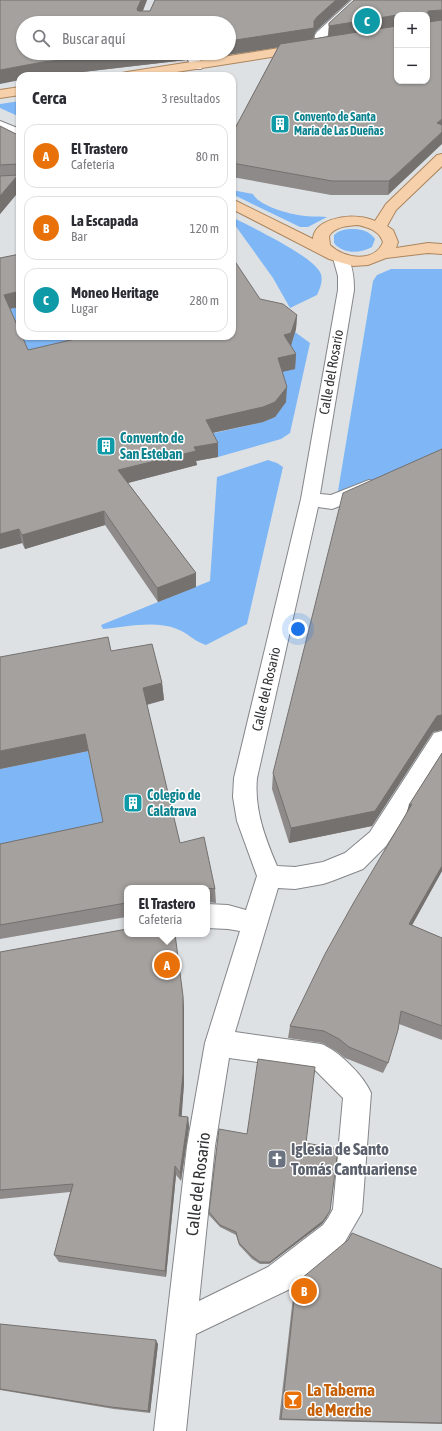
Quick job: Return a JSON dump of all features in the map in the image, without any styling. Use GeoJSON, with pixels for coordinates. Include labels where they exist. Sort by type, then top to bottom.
{"type":"FeatureCollection","features":[{"type":"Feature","properties":{"kind":"main road"},"geometry":{"type":"LineString","coordinates":[[236,60],[333,44]]}},
{"type":"Feature","properties":{"kind":"main road"},"geometry":{"type":"LineString","coordinates":[[155,72],[234,60]]}},
{"type":"Feature","properties":{"kind":"main road"},"geometry":{"type":"LineString","coordinates":[[0,94],[16,92]]}},
{"type":"Feature","properties":{"kind":"main road"},"geometry":{"type":"LineString","coordinates":[[385,254],[390,248],[391,241],[384,230],[385,215],[391,207],[442,158]]}},
{"type":"Feature","properties":{"kind":"main road"},"geometry":{"type":"LineString","coordinates":[[0,185],[16,184]]}},
{"type":"Feature","properties":{"kind":"main road"},"geometry":{"type":"LineString","coordinates":[[236,205],[335,255],[365,260],[373,259],[385,254],[435,249]]}},
{"type":"Feature","properties":{"kind":"main road"},"geometry":{"type":"LineString","coordinates":[[335,255],[322,244],[322,235],[324,232],[332,225],[359,221],[435,249]]}},
{"type":"Feature","properties":{"kind":"street"},"geometry":{"type":"LineString","coordinates":[[320,46],[321,35],[359,0]]}},
{"type":"Feature","properties":{"kind":"street"},"geometry":{"type":"LineString","coordinates":[[194,60],[197,66]]}},
{"type":"Feature","properties":{"kind":"street"},"geometry":{"type":"LineString","coordinates":[[0,125],[16,132]]}},
{"type":"Feature","properties":{"kind":"street","name":"Calle del Rosario"},"geometry":{"type":"LineString","coordinates":[[170,1431],[201,1146],[218,1043],[269,876],[258,850],[248,819],[245,787],[250,755],[310,499],[346,290],[346,276],[335,255]]}},
{"type":"Feature","properties":{"kind":"street"},"geometry":{"type":"LineString","coordinates":[[310,499],[332,502],[386,480]]}},
{"type":"Feature","properties":{"kind":"street"},"geometry":{"type":"LineString","coordinates":[[269,876],[295,878],[323,873],[354,861],[378,839],[442,740]]}},
{"type":"Feature","properties":{"kind":"street"},"geometry":{"type":"LineString","coordinates":[[210,916],[228,917],[254,923]]}},
{"type":"Feature","properties":{"kind":"street"},"geometry":{"type":"LineString","coordinates":[[182,1325],[279,1278],[333,1235],[347,1212],[357,1093],[321,1057],[218,1043]]}},
{"type":"Feature","properties":{"kind":"shaded area"},"geometry":{"type":"Polygon","coordinates":[[[16,102],[16,115],[0,108],[0,104],[16,102]]]}},
{"type":"Feature","properties":{"kind":"shaded area"},"geometry":{"type":"Polygon","coordinates":[[[236,191],[253,194],[260,202],[273,208],[301,216],[327,217],[308,227],[300,227],[236,196],[236,191]]]}},
{"type":"Feature","properties":{"kind":"shaded area"},"geometry":{"type":"Polygon","coordinates":[[[236,219],[280,242],[305,258],[320,272],[322,278],[317,295],[290,308],[273,278],[236,227],[236,219]]]}},
{"type":"Feature","properties":{"kind":"shaded area"},"geometry":{"type":"Polygon","coordinates":[[[356,229],[367,232],[375,239],[372,247],[362,251],[352,252],[338,247],[334,243],[334,235],[337,233],[344,230],[356,229]]]}},
{"type":"Feature","properties":{"kind":"shaded area"},"geometry":{"type":"Polygon","coordinates":[[[391,269],[442,269],[442,466],[340,511],[338,491],[373,281],[377,275],[391,269]]]}},
{"type":"Feature","properties":{"kind":"shaded area"},"geometry":{"type":"Polygon","coordinates":[[[16,308],[16,331],[6,309],[16,308]]]}},
{"type":"Feature","properties":{"kind":"shaded area"},"geometry":{"type":"Polygon","coordinates":[[[295,332],[310,343],[290,433],[281,439],[218,457],[206,435],[263,422],[275,417],[272,374],[283,349],[293,339],[295,332]]]}},
{"type":"Feature","properties":{"kind":"shaded area"},"geometry":{"type":"Polygon","coordinates":[[[20,340],[105,340],[31,365],[20,340]]]}},
{"type":"Feature","properties":{"kind":"shaded area"},"geometry":{"type":"Polygon","coordinates":[[[268,460],[283,467],[247,624],[206,645],[198,642],[177,629],[168,626],[140,625],[103,629],[101,625],[210,581],[217,477],[268,460]]]}},
{"type":"Feature","properties":{"kind":"shaded area"},"geometry":{"type":"Polygon","coordinates":[[[88,751],[106,837],[0,858],[0,769],[88,751]]]}},
{"type":"Feature","properties":{"kind":"building"},"geometry":{"type":"Polygon","coordinates":[[[0,0],[141,0],[137,9],[138,11],[150,11],[155,0],[336,0],[317,17],[314,21],[314,28],[236,40],[236,16],[16,16],[16,60],[62,60],[0,70],[0,0]]]}},
{"type":"Feature","properties":{"kind":"building"},"geometry":{"type":"Polygon","coordinates":[[[354,0],[442,0],[442,10],[428,12],[394,12],[394,15],[329,26],[329,23],[354,0]]]}},
{"type":"Feature","properties":{"kind":"building"},"geometry":{"type":"Polygon","coordinates":[[[442,20],[442,119],[437,123],[442,125],[442,132],[389,181],[332,181],[236,164],[236,126],[280,44],[394,26],[394,84],[430,84],[430,22],[442,20]]]}},
{"type":"Feature","properties":{"kind":"building"},"geometry":{"type":"Polygon","coordinates":[[[0,126],[16,134],[16,164],[0,165],[0,126]]]}},
{"type":"Feature","properties":{"kind":"building"},"geometry":{"type":"Polygon","coordinates":[[[16,175],[16,177],[0,196],[0,176],[16,175]]]}},
{"type":"Feature","properties":{"kind":"building","name":"Convento de San Esteban"},"geometry":{"type":"Polygon","coordinates":[[[16,255],[16,292],[4,295],[16,323],[16,340],[24,340],[28,350],[71,340],[236,340],[236,263],[260,299],[283,304],[297,315],[291,333],[284,335],[296,354],[278,358],[287,387],[275,402],[263,407],[206,420],[218,443],[194,447],[196,451],[118,470],[196,573],[157,588],[104,511],[22,535],[19,529],[0,534],[0,258],[16,255]]]}},
{"type":"Feature","properties":{"kind":"building"},"geometry":{"type":"Polygon","coordinates":[[[442,449],[442,715],[437,716],[375,811],[291,828],[273,773],[343,493],[442,449]]]}},
{"type":"Feature","properties":{"kind":"building","name":"Colegio de Calatrava"},"geometry":{"type":"Polygon","coordinates":[[[108,637],[111,651],[152,644],[162,683],[143,688],[180,843],[204,837],[215,889],[210,888],[210,885],[124,885],[124,903],[0,925],[0,844],[103,822],[85,734],[0,751],[0,657],[108,637]]]}},
{"type":"Feature","properties":{"kind":"building"},"geometry":{"type":"Polygon","coordinates":[[[442,753],[442,866],[409,924],[442,938],[442,1026],[401,1011],[398,1030],[388,1063],[349,1047],[339,1039],[324,1031],[290,1026],[325,954],[412,804],[409,805],[442,753]]]}},
{"type":"Feature","properties":{"kind":"building"},"geometry":{"type":"Polygon","coordinates":[[[124,930],[124,937],[175,937],[183,996],[183,1073],[179,1116],[188,1117],[180,1173],[175,1166],[165,1271],[54,1255],[73,1184],[0,1190],[0,952],[124,930]]]}},
{"type":"Feature","properties":{"kind":"building","name":"Iglesia de Santo Tomás Cantuariense"},"geometry":{"type":"Polygon","coordinates":[[[258,1059],[315,1067],[306,1143],[338,1149],[330,1211],[323,1221],[270,1262],[260,1262],[252,1256],[239,1243],[236,1232],[220,1225],[209,1212],[219,1129],[247,1134],[258,1059]]]}},
{"type":"Feature","properties":{"kind":"building"},"geometry":{"type":"Polygon","coordinates":[[[352,1233],[442,1269],[442,1423],[281,1419],[296,1283],[348,1240],[352,1233]]]}},
{"type":"Feature","properties":{"kind":"building"},"geometry":{"type":"Polygon","coordinates":[[[0,1324],[156,1340],[148,1411],[111,1407],[0,1389],[0,1324]]]}},
{"type":"Feature","properties":{"kind":"place","name":"Moneo Heritage"},"geometry":{"type":"Point","coordinates":[367,21]}},
{"type":"Feature","properties":{"kind":"place","name":"Convento de Santa María de Las Dueñas"},"geometry":{"type":"Point","coordinates":[280,124]}},
{"type":"Feature","properties":{"kind":"place","name":"Convento de San Esteban"},"geometry":{"type":"Point","coordinates":[106,446]}},
{"type":"Feature","properties":{"kind":"place","name":"Colegio de Calatrava"},"geometry":{"type":"Point","coordinates":[133,803]}},
{"type":"Feature","properties":{"kind":"place","name":"El Trastero"},"geometry":{"type":"Point","coordinates":[167,965]}},
{"type":"Feature","properties":{"kind":"place","name":"Iglesia de Santo Tomás Cantuariense"},"geometry":{"type":"Point","coordinates":[277,1159]}},
{"type":"Feature","properties":{"kind":"place","name":"La Escapada"},"geometry":{"type":"Point","coordinates":[304,1291]}},
{"type":"Feature","properties":{"kind":"place","name":"La Taberna de Merche"},"geometry":{"type":"Point","coordinates":[293,1400]}}]}
